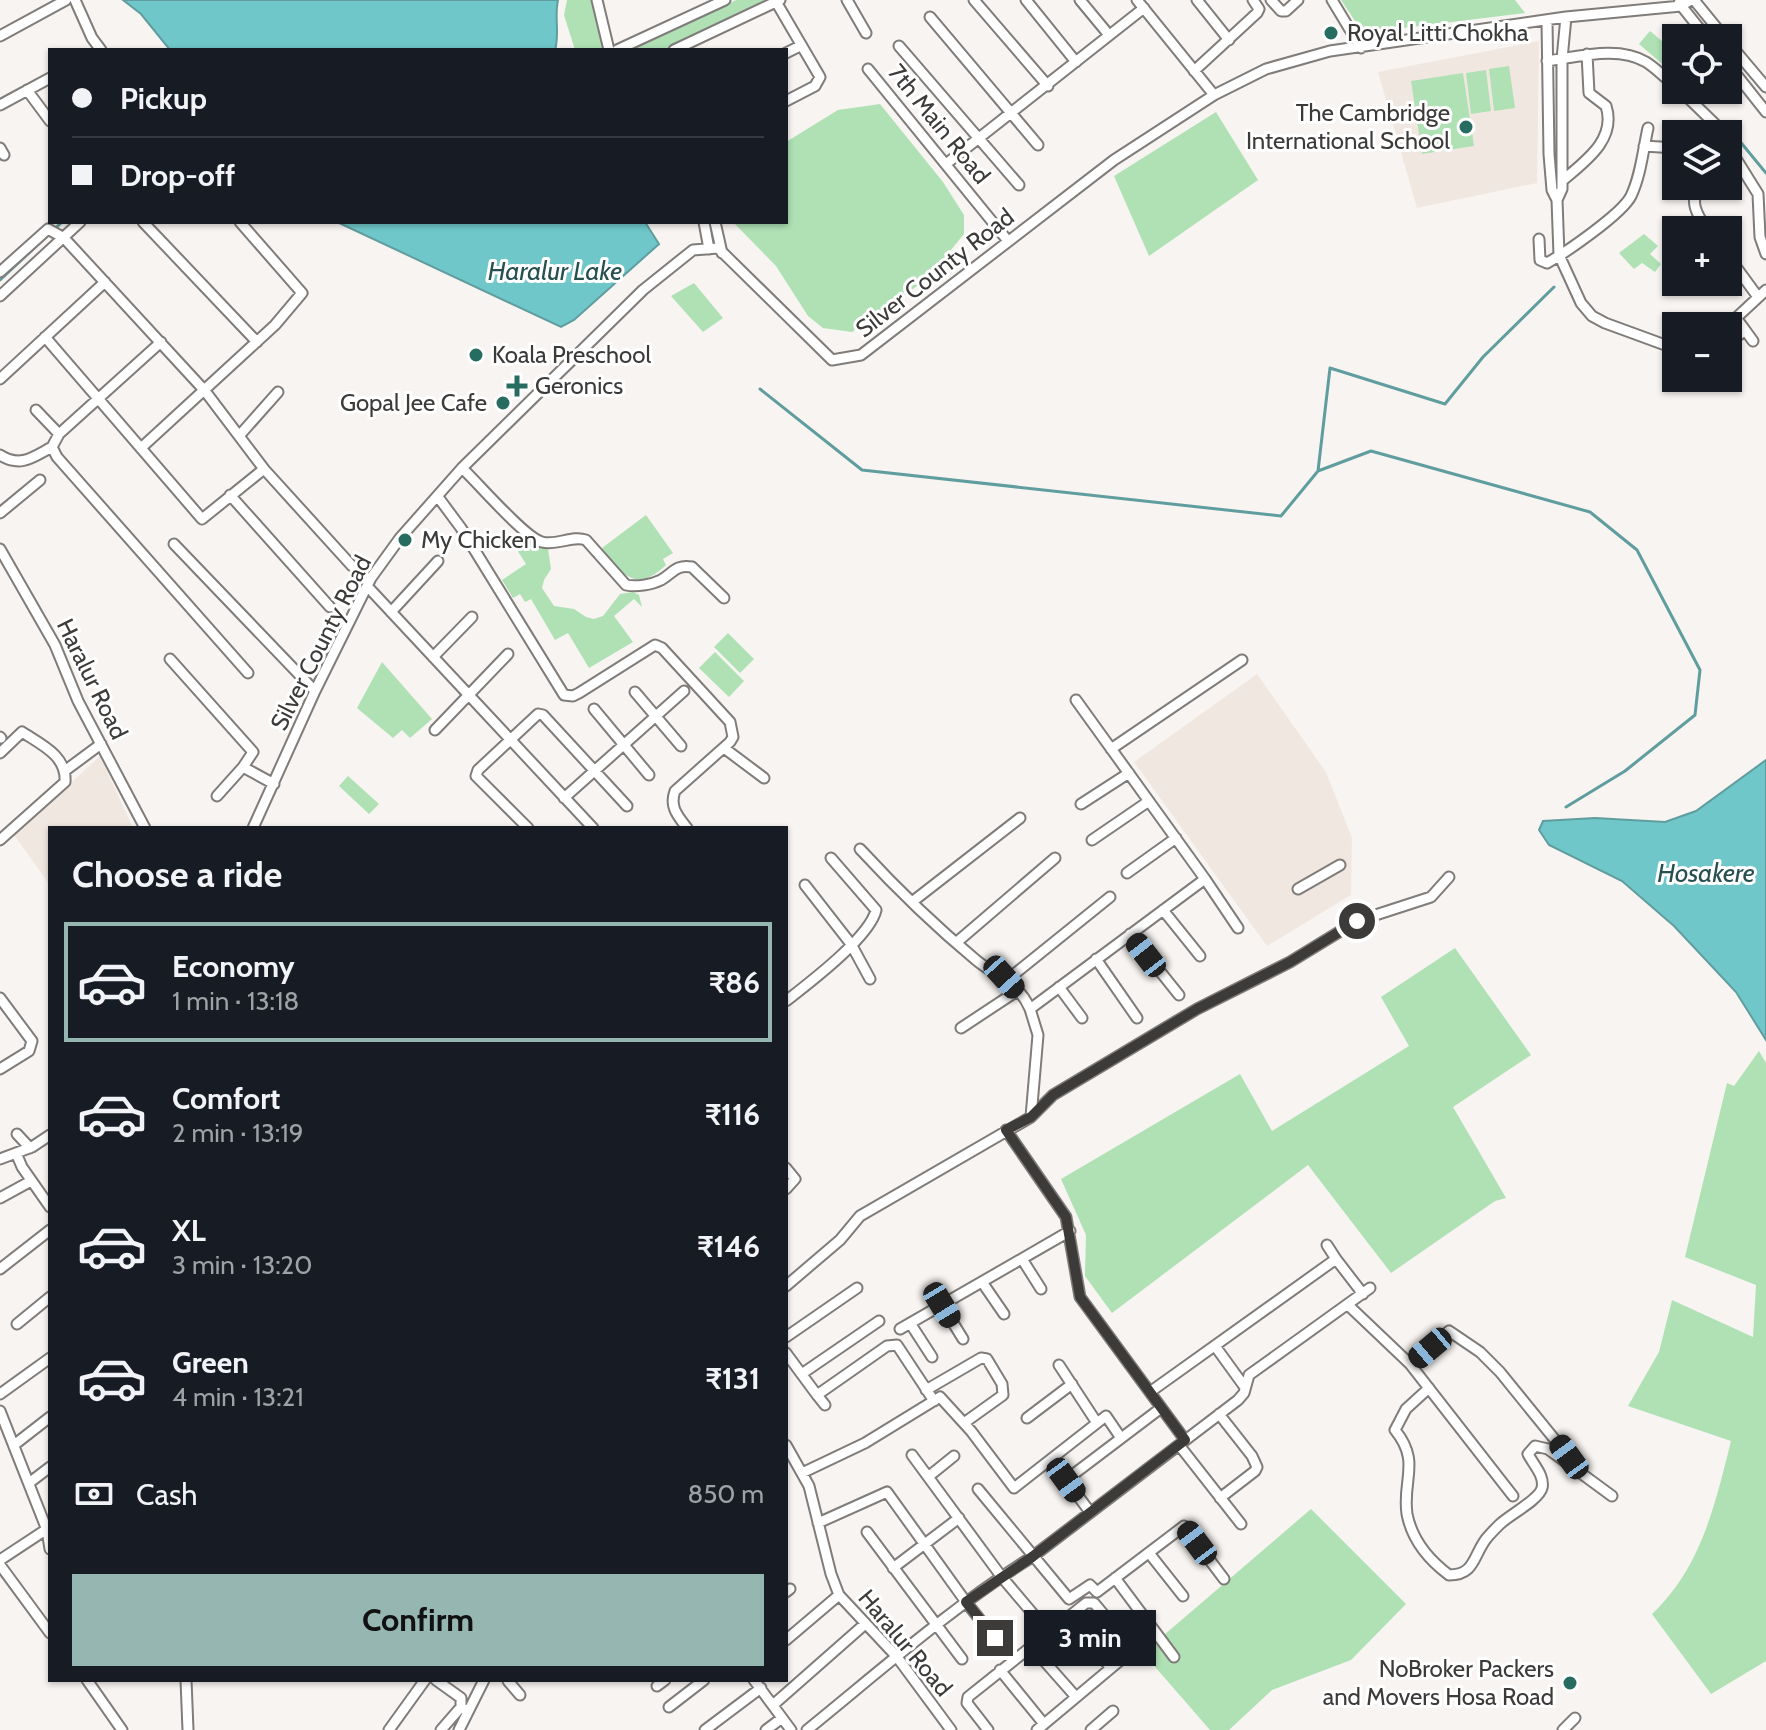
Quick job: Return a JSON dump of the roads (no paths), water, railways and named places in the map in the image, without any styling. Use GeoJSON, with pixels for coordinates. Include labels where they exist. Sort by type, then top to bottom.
{"type":"FeatureCollection","features":[{"type":"Feature","properties":{"kind":"street"},"geometry":{"type":"LineString","coordinates":[[0,36],[66,0]]}},
{"type":"Feature","properties":{"kind":"street"},"geometry":{"type":"LineString","coordinates":[[75,0],[100,48]]}},
{"type":"Feature","properties":{"kind":"street"},"geometry":{"type":"LineString","coordinates":[[597,0],[609,48]]}},
{"type":"Feature","properties":{"kind":"street"},"geometry":{"type":"LineString","coordinates":[[621,48],[725,0]]}},
{"type":"Feature","properties":{"kind":"street"},"geometry":{"type":"LineString","coordinates":[[847,0],[866,33]]}},
{"type":"Feature","properties":{"kind":"street"},"geometry":{"type":"LineString","coordinates":[[974,0],[1048,86]]}},
{"type":"Feature","properties":{"kind":"street"},"geometry":{"type":"LineString","coordinates":[[1026,0],[1076,62]]}},
{"type":"Feature","properties":{"kind":"street"},"geometry":{"type":"LineString","coordinates":[[1080,0],[1109,35]]}},
{"type":"Feature","properties":{"kind":"street"},"geometry":{"type":"LineString","coordinates":[[1197,0],[1229,40]]}},
{"type":"Feature","properties":{"kind":"street"},"geometry":{"type":"LineString","coordinates":[[1194,71],[1259,9],[1253,0]]}},
{"type":"Feature","properties":{"kind":"street"},"geometry":{"type":"LineString","coordinates":[[1271,0],[1281,11],[1286,11],[1298,0]]}},
{"type":"Feature","properties":{"kind":"street"},"geometry":{"type":"LineString","coordinates":[[1332,0],[1361,48]]}},
{"type":"Feature","properties":{"kind":"street"},"geometry":{"type":"LineString","coordinates":[[1692,0],[1712,24]]}},
{"type":"Feature","properties":{"kind":"street","name":"Silver County Road"},"geometry":{"type":"LineString","coordinates":[[254,826],[367,586],[400,538],[462,468],[643,290],[693,250],[718,248],[832,360],[861,355],[1114,160],[1214,95],[1266,69],[1330,51],[1692,0]]}},
{"type":"Feature","properties":{"kind":"street"},"geometry":{"type":"LineString","coordinates":[[678,48],[777,1],[820,80],[815,86],[788,100]]}},
{"type":"Feature","properties":{"kind":"street"},"geometry":{"type":"LineString","coordinates":[[1679,3],[1696,24]]}},
{"type":"Feature","properties":{"kind":"street"},"geometry":{"type":"LineString","coordinates":[[946,164],[1048,86],[1109,35],[1140,4],[1214,95]]}},
{"type":"Feature","properties":{"kind":"street"},"geometry":{"type":"LineString","coordinates":[[930,17],[1038,145]]}},
{"type":"Feature","properties":{"kind":"street"},"geometry":{"type":"LineString","coordinates":[[1557,200],[1562,189],[1562,59],[1566,17]]}},
{"type":"Feature","properties":{"kind":"street"},"geometry":{"type":"LineString","coordinates":[[1547,21],[1551,178],[1557,200],[1559,255],[1581,303],[1592,316],[1662,344]]}},
{"type":"Feature","properties":{"kind":"street"},"geometry":{"type":"LineString","coordinates":[[788,52],[800,46]]}},
{"type":"Feature","properties":{"kind":"street"},"geometry":{"type":"LineString","coordinates":[[899,46],[1019,185]]}},
{"type":"Feature","properties":{"kind":"street"},"geometry":{"type":"LineString","coordinates":[[1547,61],[1587,54],[1628,55],[1646,62],[1662,75]]}},
{"type":"Feature","properties":{"kind":"street"},"geometry":{"type":"LineString","coordinates":[[1562,181],[1596,150],[1605,139],[1608,127],[1606,106],[1589,93],[1587,54]]}},
{"type":"Feature","properties":{"kind":"street"},"geometry":{"type":"LineString","coordinates":[[1742,59],[1766,87]]}},
{"type":"Feature","properties":{"kind":"street","name":"7th Main Road"},"geometry":{"type":"LineString","coordinates":[[868,69],[1008,241]]}},
{"type":"Feature","properties":{"kind":"street"},"geometry":{"type":"LineString","coordinates":[[0,105],[48,79]]}},
{"type":"Feature","properties":{"kind":"street"},"geometry":{"type":"LineString","coordinates":[[1742,82],[1766,112]]}},
{"type":"Feature","properties":{"kind":"street"},"geometry":{"type":"LineString","coordinates":[[27,90],[48,118]]}},
{"type":"Feature","properties":{"kind":"street"},"geometry":{"type":"LineString","coordinates":[[1694,104],[1711,120]]}},
{"type":"Feature","properties":{"kind":"street"},"geometry":{"type":"LineString","coordinates":[[1539,239],[1541,261],[1547,263],[1623,206],[1630,196],[1648,128]]}},
{"type":"Feature","properties":{"kind":"street"},"geometry":{"type":"LineString","coordinates":[[1644,146],[1662,147]]}},
{"type":"Feature","properties":{"kind":"street"},"geometry":{"type":"LineString","coordinates":[[1742,165],[1758,194],[1760,237],[1766,254]]}},
{"type":"Feature","properties":{"kind":"street"},"geometry":{"type":"LineString","coordinates":[[0,296],[57,234],[76,224]]}},
{"type":"Feature","properties":{"kind":"street"},"geometry":{"type":"LineString","coordinates":[[145,224],[257,342]]}},
{"type":"Feature","properties":{"kind":"street"},"geometry":{"type":"LineString","coordinates":[[141,448],[257,342],[302,293],[242,224]]}},
{"type":"Feature","properties":{"kind":"street"},"geometry":{"type":"LineString","coordinates":[[704,224],[709,249]]}},
{"type":"Feature","properties":{"kind":"street"},"geometry":{"type":"LineString","coordinates":[[715,224],[722,253]]}},
{"type":"Feature","properties":{"kind":"street"},"geometry":{"type":"LineString","coordinates":[[0,272],[43,232],[57,234],[205,391],[264,469],[352,566]]}},
{"type":"Feature","properties":{"kind":"street"},"geometry":{"type":"LineString","coordinates":[[1742,271],[1762,293],[1736,318],[1753,341]]}},
{"type":"Feature","properties":{"kind":"street"},"geometry":{"type":"LineString","coordinates":[[0,379],[105,282]]}},
{"type":"Feature","properties":{"kind":"street"},"geometry":{"type":"LineString","coordinates":[[45,337],[202,519],[264,469]]}},
{"type":"Feature","properties":{"kind":"street"},"geometry":{"type":"LineString","coordinates":[[0,455],[9,461],[23,463],[52,447],[59,434],[161,342]]}},
{"type":"Feature","properties":{"kind":"street"},"geometry":{"type":"LineString","coordinates":[[239,436],[278,392]]}},
{"type":"Feature","properties":{"kind":"street"},"geometry":{"type":"LineString","coordinates":[[36,410],[59,434]]}},
{"type":"Feature","properties":{"kind":"street"},"geometry":{"type":"LineString","coordinates":[[52,447],[57,457],[248,673]]}},
{"type":"Feature","properties":{"kind":"street"},"geometry":{"type":"LineString","coordinates":[[462,468],[535,540],[553,544],[580,537],[626,585],[659,581],[677,567],[692,567],[724,598]]}},
{"type":"Feature","properties":{"kind":"street"},"geometry":{"type":"LineString","coordinates":[[0,513],[40,480]]}},
{"type":"Feature","properties":{"kind":"street"},"geometry":{"type":"LineString","coordinates":[[230,495],[330,607]]}},
{"type":"Feature","properties":{"kind":"street"},"geometry":{"type":"LineString","coordinates":[[438,497],[461,528],[564,695],[569,697],[579,693],[648,647],[659,645],[730,722],[733,737],[675,791],[674,812],[685,826]]}},
{"type":"Feature","properties":{"kind":"street"},"geometry":{"type":"LineString","coordinates":[[174,544],[315,691]]}},
{"type":"Feature","properties":{"kind":"street","name":"Haralur Road"},"geometry":{"type":"LineString","coordinates":[[0,549],[55,645],[78,701],[144,826]]}},
{"type":"Feature","properties":{"kind":"street"},"geometry":{"type":"LineString","coordinates":[[391,612],[438,561]]}},
{"type":"Feature","properties":{"kind":"street"},"geometry":{"type":"LineString","coordinates":[[367,586],[591,826]]}},
{"type":"Feature","properties":{"kind":"street"},"geometry":{"type":"LineString","coordinates":[[433,657],[472,617]]}},
{"type":"Feature","properties":{"kind":"street"},"geometry":{"type":"LineString","coordinates":[[435,730],[508,654]]}},
{"type":"Feature","properties":{"kind":"street"},"geometry":{"type":"LineString","coordinates":[[170,659],[253,752],[217,796]]}},
{"type":"Feature","properties":{"kind":"street"},"geometry":{"type":"LineString","coordinates":[[1111,749],[1242,660]]}},
{"type":"Feature","properties":{"kind":"street"},"geometry":{"type":"LineString","coordinates":[[564,798],[684,691]]}},
{"type":"Feature","properties":{"kind":"street"},"geometry":{"type":"LineString","coordinates":[[635,692],[681,746]]}},
{"type":"Feature","properties":{"kind":"street"},"geometry":{"type":"LineString","coordinates":[[1076,700],[1238,928]]}},
{"type":"Feature","properties":{"kind":"street"},"geometry":{"type":"LineString","coordinates":[[594,709],[649,775]]}},
{"type":"Feature","properties":{"kind":"street"},"geometry":{"type":"LineString","coordinates":[[526,826],[476,776],[478,770],[541,714],[627,806]]}},
{"type":"Feature","properties":{"kind":"street"},"geometry":{"type":"LineString","coordinates":[[0,753],[22,732],[53,752],[66,770],[65,782],[0,840]]}},
{"type":"Feature","properties":{"kind":"street"},"geometry":{"type":"LineString","coordinates":[[66,770],[101,744]]}},
{"type":"Feature","properties":{"kind":"street"},"geometry":{"type":"LineString","coordinates":[[724,748],[764,778]]}},
{"type":"Feature","properties":{"kind":"street"},"geometry":{"type":"LineString","coordinates":[[243,767],[274,784]]}},
{"type":"Feature","properties":{"kind":"street"},"geometry":{"type":"LineString","coordinates":[[1081,804],[1129,773]]}},
{"type":"Feature","properties":{"kind":"street"},"geometry":{"type":"LineString","coordinates":[[1092,840],[1149,801]]}},
{"type":"Feature","properties":{"kind":"street"},"geometry":{"type":"LineString","coordinates":[[912,902],[1020,818]]}},
{"type":"Feature","properties":{"kind":"street"},"geometry":{"type":"LineString","coordinates":[[1127,873],[1176,838]]}},
{"type":"Feature","properties":{"kind":"street"},"geometry":{"type":"LineString","coordinates":[[860,849],[978,962],[1004,977],[1030,1009],[1038,1035],[1031,1117]]}},
{"type":"Feature","properties":{"kind":"street"},"geometry":{"type":"LineString","coordinates":[[788,999],[874,920],[876,910],[831,858]]}},
{"type":"Feature","properties":{"kind":"street"},"geometry":{"type":"LineString","coordinates":[[957,942],[1055,858]]}},
{"type":"Feature","properties":{"kind":"street"},"geometry":{"type":"LineString","coordinates":[[1298,889],[1340,865]]}},
{"type":"Feature","properties":{"kind":"street"},"geometry":{"type":"LineString","coordinates":[[788,1284],[840,1240],[860,1216],[1031,1117],[1053,1095],[1197,1009],[1290,962],[1357,921],[1431,897],[1449,877]]}},
{"type":"Feature","properties":{"kind":"street"},"geometry":{"type":"LineString","coordinates":[[1030,1009],[1205,879]]}},
{"type":"Feature","properties":{"kind":"street"},"geometry":{"type":"LineString","coordinates":[[805,885],[851,944],[870,979]]}},
{"type":"Feature","properties":{"kind":"street"},"geometry":{"type":"LineString","coordinates":[[1004,977],[1012,976],[1110,897]]}},
{"type":"Feature","properties":{"kind":"street"},"geometry":{"type":"LineString","coordinates":[[1163,910],[1200,956]]}},
{"type":"Feature","properties":{"kind":"street"},"geometry":{"type":"LineString","coordinates":[[1130,934],[1179,995]]}},
{"type":"Feature","properties":{"kind":"street"},"geometry":{"type":"LineString","coordinates":[[1096,959],[1137,1018]]}},
{"type":"Feature","properties":{"kind":"street"},"geometry":{"type":"LineString","coordinates":[[1059,987],[1082,1018]]}},
{"type":"Feature","properties":{"kind":"street"},"geometry":{"type":"LineString","coordinates":[[961,1028],[1017,991]]}},
{"type":"Feature","properties":{"kind":"street"},"geometry":{"type":"LineString","coordinates":[[0,998],[32,1041],[29,1051],[0,1069]]}},
{"type":"Feature","properties":{"kind":"street"},"geometry":{"type":"LineString","coordinates":[[1006,1130],[1066,1217],[1080,1297],[1241,1524]]}},
{"type":"Feature","properties":{"kind":"street"},"geometry":{"type":"LineString","coordinates":[[17,1134],[30,1148]]}},
{"type":"Feature","properties":{"kind":"street"},"geometry":{"type":"LineString","coordinates":[[0,1159],[30,1148],[48,1136]]}},
{"type":"Feature","properties":{"kind":"street"},"geometry":{"type":"LineString","coordinates":[[16,1153],[48,1204]]}},
{"type":"Feature","properties":{"kind":"street"},"geometry":{"type":"LineString","coordinates":[[788,1170],[795,1179],[788,1187]]}},
{"type":"Feature","properties":{"kind":"street"},"geometry":{"type":"LineString","coordinates":[[0,1198],[31,1181]]}},
{"type":"Feature","properties":{"kind":"street"},"geometry":{"type":"LineString","coordinates":[[900,1329],[1070,1231]]}},
{"type":"Feature","properties":{"kind":"street"},"geometry":{"type":"LineString","coordinates":[[0,1269],[48,1232]]}},
{"type":"Feature","properties":{"kind":"street"},"geometry":{"type":"LineString","coordinates":[[807,1730],[966,1602],[1032,1557],[1238,1400],[1244,1393],[1249,1375],[1367,1291],[1327,1245]]}},
{"type":"Feature","properties":{"kind":"street"},"geometry":{"type":"LineString","coordinates":[[1022,1259],[1041,1289]]}},
{"type":"Feature","properties":{"kind":"street"},"geometry":{"type":"LineString","coordinates":[[1150,1392],[1336,1259]]}},
{"type":"Feature","properties":{"kind":"street"},"geometry":{"type":"LineString","coordinates":[[982,1282],[1004,1314]]}},
{"type":"Feature","properties":{"kind":"street"},"geometry":{"type":"LineString","coordinates":[[788,1336],[857,1288]]}},
{"type":"Feature","properties":{"kind":"street"},"geometry":{"type":"LineString","coordinates":[[17,1324],[48,1299]]}},
{"type":"Feature","properties":{"kind":"street"},"geometry":{"type":"LineString","coordinates":[[942,1305],[963,1339]]}},
{"type":"Feature","properties":{"kind":"street"},"geometry":{"type":"LineString","coordinates":[[1348,1305],[1410,1364],[1513,1496]]}},
{"type":"Feature","properties":{"kind":"street"},"geometry":{"type":"LineString","coordinates":[[803,1373],[879,1321]]}},
{"type":"Feature","properties":{"kind":"street"},"geometry":{"type":"LineString","coordinates":[[910,1323],[932,1357]]}},
{"type":"Feature","properties":{"kind":"street"},"geometry":{"type":"LineString","coordinates":[[1410,1364],[1449,1331],[1469,1343],[1500,1372],[1569,1457]]}},
{"type":"Feature","properties":{"kind":"street"},"geometry":{"type":"LineString","coordinates":[[817,1395],[892,1343],[900,1349],[934,1401]]}},
{"type":"Feature","properties":{"kind":"street"},"geometry":{"type":"LineString","coordinates":[[1215,1346],[1244,1386]]}},
{"type":"Feature","properties":{"kind":"street"},"geometry":{"type":"LineString","coordinates":[[788,1355],[825,1405]]}},
{"type":"Feature","properties":{"kind":"street"},"geometry":{"type":"LineString","coordinates":[[926,1390],[981,1358],[987,1359],[1002,1384],[1003,1395],[964,1423]]}},
{"type":"Feature","properties":{"kind":"street"},"geometry":{"type":"LineString","coordinates":[[0,1394],[48,1359]]}},
{"type":"Feature","properties":{"kind":"street"},"geometry":{"type":"LineString","coordinates":[[1059,1365],[1097,1423]]}},
{"type":"Feature","properties":{"kind":"street"},"geometry":{"type":"LineString","coordinates":[[1027,1418],[1072,1384]]}},
{"type":"Feature","properties":{"kind":"street"},"geometry":{"type":"LineString","coordinates":[[1429,1388],[1406,1409],[1395,1430],[1406,1444],[1410,1459],[1407,1513],[1415,1538],[1436,1565],[1449,1575],[1468,1571],[1476,1563],[1486,1539],[1511,1513],[1542,1490],[1542,1479],[1528,1454],[1535,1446],[1548,1449],[1612,1496]]}},
{"type":"Feature","properties":{"kind":"street"},"geometry":{"type":"LineString","coordinates":[[802,1473],[865,1443],[940,1397],[1014,1488],[1106,1416],[1121,1438]]}},
{"type":"Feature","properties":{"kind":"street"},"geometry":{"type":"LineString","coordinates":[[1090,1512],[1066,1480],[1161,1408]]}},
{"type":"Feature","properties":{"kind":"street"},"geometry":{"type":"LineString","coordinates":[[0,1411],[48,1528],[0,1563],[48,1628]]}},
{"type":"Feature","properties":{"kind":"street"},"geometry":{"type":"LineString","coordinates":[[1219,1414],[1257,1467],[1220,1498]]}},
{"type":"Feature","properties":{"kind":"street"},"geometry":{"type":"LineString","coordinates":[[14,1445],[48,1419]]}},
{"type":"Feature","properties":{"kind":"street","name":"Haralur Road"},"geometry":{"type":"LineString","coordinates":[[788,1448],[809,1486],[839,1595],[897,1657],[951,1730]]}},
{"type":"Feature","properties":{"kind":"street"},"geometry":{"type":"LineString","coordinates":[[912,1455],[1001,1576],[1044,1627]]}},
{"type":"Feature","properties":{"kind":"street"},"geometry":{"type":"LineString","coordinates":[[928,1477],[954,1456]]}},
{"type":"Feature","properties":{"kind":"street"},"geometry":{"type":"LineString","coordinates":[[29,1483],[48,1469]]}},
{"type":"Feature","properties":{"kind":"street"},"geometry":{"type":"LineString","coordinates":[[978,1489],[1069,1599],[1090,1585],[1097,1592],[1184,1526],[1224,1579]]}},
{"type":"Feature","properties":{"kind":"street"},"geometry":{"type":"LineString","coordinates":[[818,1523],[887,1492],[1009,1656]]}},
{"type":"Feature","properties":{"kind":"street"},"geometry":{"type":"LineString","coordinates":[[893,1568],[959,1518]]}},
{"type":"Feature","properties":{"kind":"street"},"geometry":{"type":"LineString","coordinates":[[867,1532],[962,1659]]}},
{"type":"Feature","properties":{"kind":"street"},"geometry":{"type":"LineString","coordinates":[[1149,1553],[1183,1596]]}},
{"type":"Feature","properties":{"kind":"street"},"geometry":{"type":"LineString","coordinates":[[1115,1578],[1174,1657]]}},
{"type":"Feature","properties":{"kind":"street"},"geometry":{"type":"LineString","coordinates":[[788,1638],[839,1595]]}},
{"type":"Feature","properties":{"kind":"street"},"geometry":{"type":"LineString","coordinates":[[973,1730],[986,1726],[966,1700],[1000,1670],[1086,1603],[1094,1603],[1130,1646],[1129,1653],[1040,1727],[1000,1670]]}},
{"type":"Feature","properties":{"kind":"street"},"geometry":{"type":"LineString","coordinates":[[1068,1617],[1111,1668]]}},
{"type":"Feature","properties":{"kind":"street"},"geometry":{"type":"LineString","coordinates":[[773,1705],[865,1624]]}},
{"type":"Feature","properties":{"kind":"street"},"geometry":{"type":"LineString","coordinates":[[1031,1646],[1076,1697]]}},
{"type":"Feature","properties":{"kind":"street"},"geometry":{"type":"LineString","coordinates":[[88,1682],[122,1730]]}},
{"type":"Feature","properties":{"kind":"street"},"geometry":{"type":"LineString","coordinates":[[186,1682],[188,1730]]}},
{"type":"Feature","properties":{"kind":"street"},"geometry":{"type":"LineString","coordinates":[[389,1730],[424,1682]]}},
{"type":"Feature","properties":{"kind":"street"},"geometry":{"type":"LineString","coordinates":[[439,1682],[461,1698],[464,1709],[459,1730]]}},
{"type":"Feature","properties":{"kind":"street"},"geometry":{"type":"LineString","coordinates":[[441,1730],[464,1709],[483,1682]]}},
{"type":"Feature","properties":{"kind":"street"},"geometry":{"type":"LineString","coordinates":[[508,1682],[520,1695]]}},
{"type":"Feature","properties":{"kind":"street"},"geometry":{"type":"LineString","coordinates":[[669,1707],[701,1682]]}},
{"type":"Feature","properties":{"kind":"street"},"geometry":{"type":"LineString","coordinates":[[705,1730],[758,1684],[791,1730]]}},
{"type":"Feature","properties":{"kind":"street"},"geometry":{"type":"LineString","coordinates":[[1091,1730],[1113,1711]]}},
{"type":"Feature","properties":{"kind":"street"},"geometry":{"type":"LineString","coordinates":[[766,1730],[782,1718]]}},
{"type":"Feature","properties":{"kind":"street"},"geometry":{"type":"LineString","coordinates":[[1563,1730],[1575,1718]]}},
{"type":"Feature","properties":{"kind":"water"},"geometry":{"type":"Polygon","coordinates":[[[123,0],[558,0],[555,48],[168,48],[141,14],[123,0]]]}},
{"type":"Feature","properties":{"kind":"water","name":"Haralur Lake"},"geometry":{"type":"Polygon","coordinates":[[[341,224],[646,224],[659,244],[574,320],[561,327],[341,224]]]}},
{"type":"Feature","properties":{"kind":"water","name":"Hosakere"},"geometry":{"type":"Polygon","coordinates":[[[1766,760],[1766,1040],[1736,992],[1674,926],[1622,881],[1549,845],[1539,830],[1543,821],[1595,818],[1665,822],[1696,811],[1766,760]]]}},
{"type":"Feature","properties":{"kind":"waterway"},"geometry":{"type":"LineString","coordinates":[[1742,144],[1766,173]]}},
{"type":"Feature","properties":{"kind":"waterway"},"geometry":{"type":"LineString","coordinates":[[0,280],[60,224]]}},
{"type":"Feature","properties":{"kind":"waterway"},"geometry":{"type":"LineString","coordinates":[[760,389],[862,470],[1281,516],[1318,471],[1330,368],[1445,404],[1483,357],[1554,287]]}},
{"type":"Feature","properties":{"kind":"waterway"},"geometry":{"type":"LineString","coordinates":[[1318,471],[1371,451],[1590,512],[1637,550],[1700,670],[1695,715],[1625,771],[1566,807]]}},
{"type":"Feature","properties":{"kind":"place","name":"Royal Litti Chokha"},"geometry":{"type":"Point","coordinates":[1331,33]}},
{"type":"Feature","properties":{"kind":"place","name":"The Cambridge International School"},"geometry":{"type":"Point","coordinates":[1466,127]}},
{"type":"Feature","properties":{"kind":"place","name":"Koala Preschool"},"geometry":{"type":"Point","coordinates":[476,355]}},
{"type":"Feature","properties":{"kind":"place","name":"Geronics"},"geometry":{"type":"Point","coordinates":[517,386]}},
{"type":"Feature","properties":{"kind":"place","name":"Gopal Jee Cafe"},"geometry":{"type":"Point","coordinates":[503,403]}},
{"type":"Feature","properties":{"kind":"place","name":"My Chicken"},"geometry":{"type":"Point","coordinates":[405,540]}},
{"type":"Feature","properties":{"kind":"place","name":"NoBroker Packers and Movers Hosa Road"},"geometry":{"type":"Point","coordinates":[1570,1683]}}]}
